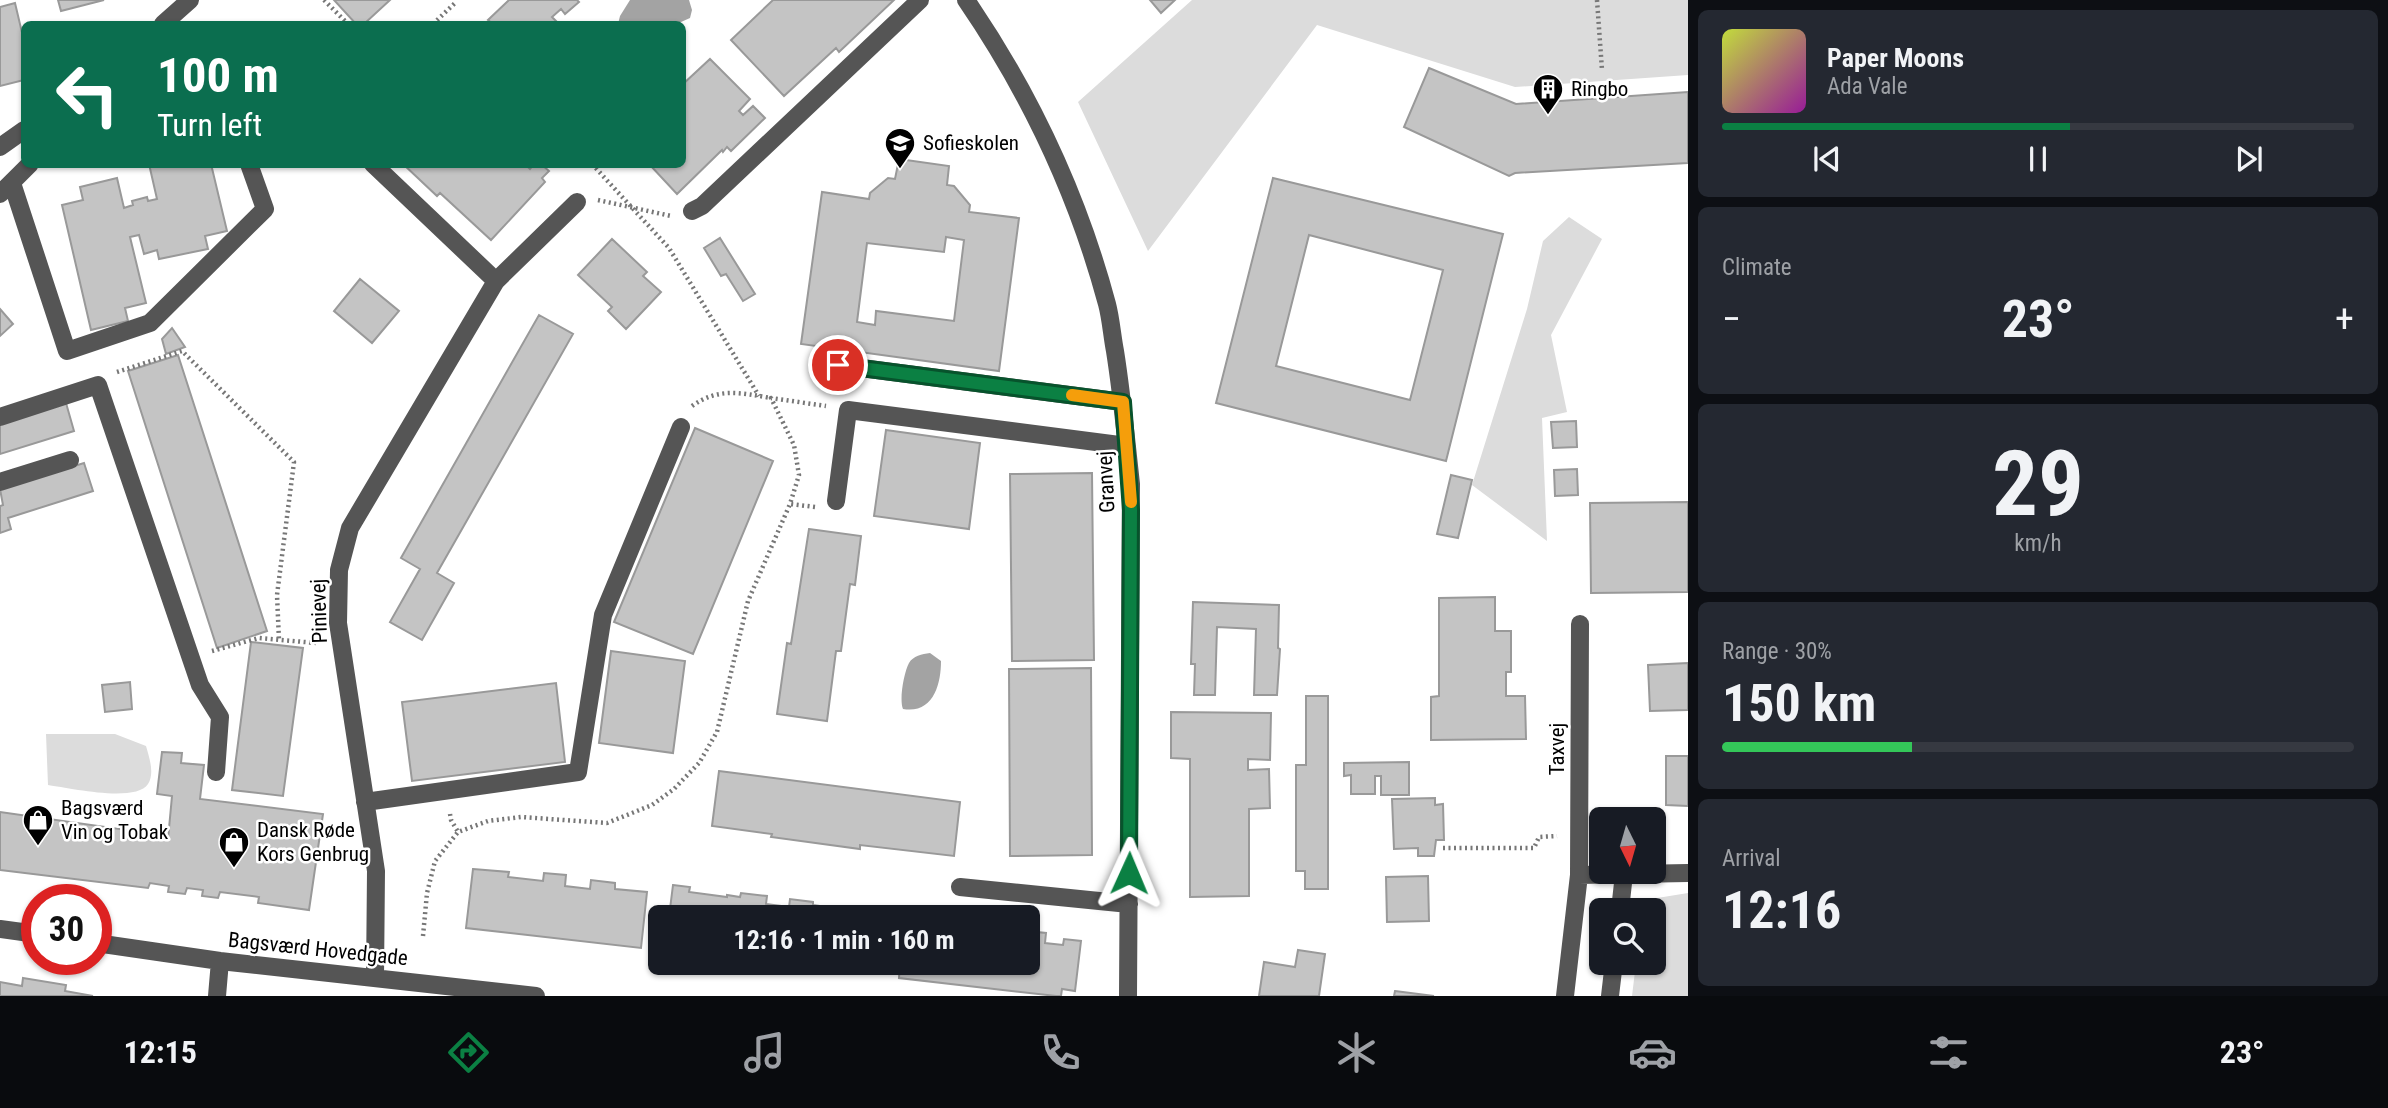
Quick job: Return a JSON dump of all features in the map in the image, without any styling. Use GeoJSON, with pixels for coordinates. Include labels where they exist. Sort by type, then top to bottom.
{"type":"FeatureCollection","features":[{"type":"Feature","properties":{"kind":"street"},"geometry":{"type":"LineString","coordinates":[[166,21],[190,0]]}},
{"type":"Feature","properties":{"kind":"street"},"geometry":{"type":"LineString","coordinates":[[692,211],[702,206],[920,0]]}},
{"type":"Feature","properties":{"kind":"street","name":"Granvej"},"geometry":{"type":"LineString","coordinates":[[966,0],[996,44],[1035,114],[1078,216],[1108,306],[1123,402],[1131,484],[1128,996]]}},
{"type":"Feature","properties":{"kind":"street"},"geometry":{"type":"LineString","coordinates":[[0,147],[21,132]]}},
{"type":"Feature","properties":{"kind":"street"},"geometry":{"type":"LineString","coordinates":[[26,168],[6,189],[66,351],[150,323],[265,209],[250,168]]}},
{"type":"Feature","properties":{"kind":"street"},"geometry":{"type":"LineString","coordinates":[[377,168],[496,281]]}},
{"type":"Feature","properties":{"kind":"street","name":"Pinievej"},"geometry":{"type":"LineString","coordinates":[[375,978],[376,871],[338,623],[339,570],[350,528],[496,281],[577,202]]}},
{"type":"Feature","properties":{"kind":"street"},"geometry":{"type":"LineString","coordinates":[[838,365],[1123,402]]}},
{"type":"Feature","properties":{"kind":"street"},"geometry":{"type":"LineString","coordinates":[[0,417],[98,385],[200,685],[220,717],[216,772]]}},
{"type":"Feature","properties":{"kind":"street"},"geometry":{"type":"LineString","coordinates":[[836,501],[848,410],[1127,446]]}},
{"type":"Feature","properties":{"kind":"street"},"geometry":{"type":"LineString","coordinates":[[365,802],[578,772],[603,615],[681,427]]}},
{"type":"Feature","properties":{"kind":"street"},"geometry":{"type":"LineString","coordinates":[[0,482],[70,460]]}},
{"type":"Feature","properties":{"kind":"street","name":"Taxvej"},"geometry":{"type":"LineString","coordinates":[[1565,996],[1580,875],[1580,624]]}},
{"type":"Feature","properties":{"kind":"street"},"geometry":{"type":"LineString","coordinates":[[1666,873],[1688,873]]}},
{"type":"Feature","properties":{"kind":"street"},"geometry":{"type":"LineString","coordinates":[[1580,875],[1589,875]]}},
{"type":"Feature","properties":{"kind":"street"},"geometry":{"type":"LineString","coordinates":[[960,887],[1129,904]]}},
{"type":"Feature","properties":{"kind":"street"},"geometry":{"type":"LineString","coordinates":[[0,929],[21,932]]}},
{"type":"Feature","properties":{"kind":"street","name":"Bagsværd Hovedgade"},"geometry":{"type":"LineString","coordinates":[[112,945],[220,961],[536,996]]}},
{"type":"Feature","properties":{"kind":"street"},"geometry":{"type":"LineString","coordinates":[[217,996],[220,961]]}},
{"type":"Feature","properties":{"kind":"street"},"geometry":{"type":"LineString","coordinates":[[1610,996],[1612,975]]}},
{"type":"Feature","properties":{"kind":"path"},"geometry":{"type":"LineString","coordinates":[[324,0],[345,21]]}},
{"type":"Feature","properties":{"kind":"path"},"geometry":{"type":"LineString","coordinates":[[1597,0],[1602,70]]}},
{"type":"Feature","properties":{"kind":"path"},"geometry":{"type":"LineString","coordinates":[[436,21],[455,4]]}},
{"type":"Feature","properties":{"kind":"path"},"geometry":{"type":"LineString","coordinates":[[595,168],[627,206],[669,248],[759,396]]}},
{"type":"Feature","properties":{"kind":"path"},"geometry":{"type":"LineString","coordinates":[[577,202],[592,199],[667,216],[682,217],[692,211]]}},
{"type":"Feature","properties":{"kind":"path"},"geometry":{"type":"LineString","coordinates":[[98,385],[107,375],[182,351],[294,462],[277,595],[279,640]]}},
{"type":"Feature","properties":{"kind":"path"},"geometry":{"type":"LineString","coordinates":[[681,427],[690,407],[705,397],[730,391],[848,410]]}},
{"type":"Feature","properties":{"kind":"path"},"geometry":{"type":"LineString","coordinates":[[423,936],[426,893],[435,861],[458,832],[488,821],[521,817],[607,822],[652,805],[674,789],[699,763],[717,732],[748,601],[790,504],[799,475],[794,445],[771,398]]}},
{"type":"Feature","properties":{"kind":"path"},"geometry":{"type":"LineString","coordinates":[[790,504],[818,508],[836,501]]}},
{"type":"Feature","properties":{"kind":"path"},"geometry":{"type":"LineString","coordinates":[[191,657],[259,638],[342,645]]}},
{"type":"Feature","properties":{"kind":"path"},"geometry":{"type":"LineString","coordinates":[[1443,848],[1534,848],[1539,837],[1580,835]]}},
{"type":"Feature","properties":{"kind":"shaded area"},"geometry":{"type":"Polygon","coordinates":[[[630,0],[689,0],[692,10],[690,18],[683,21],[619,21],[630,0]]]}},
{"type":"Feature","properties":{"kind":"shaded area"},"geometry":{"type":"Polygon","coordinates":[[[1192,0],[1688,0],[1688,75],[1515,87],[1317,25],[1148,251],[1078,102],[1192,0]]]}},
{"type":"Feature","properties":{"kind":"shaded area"},"geometry":{"type":"Polygon","coordinates":[[[1569,217],[1602,239],[1551,335],[1567,412],[1542,418],[1547,541],[1472,485],[1527,309],[1543,241],[1569,217]]]}},
{"type":"Feature","properties":{"kind":"shaded area"},"geometry":{"type":"Polygon","coordinates":[[[930,653],[941,661],[937,688],[922,707],[903,709],[903,686],[909,663],[915,657],[930,653]]]}},
{"type":"Feature","properties":{"kind":"shaded area"},"geometry":{"type":"Polygon","coordinates":[[[46,734],[115,734],[146,746],[151,765],[150,780],[141,790],[130,793],[86,791],[48,785],[46,734]]]}},
{"type":"Feature","properties":{"kind":"shaded area"},"geometry":{"type":"Polygon","coordinates":[[[1688,893],[1688,996],[1632,996],[1635,975],[1666,975],[1666,898],[1657,898],[1688,893]]]}},
{"type":"Feature","properties":{"kind":"building"},"geometry":{"type":"Polygon","coordinates":[[[58,0],[104,0],[61,11],[58,0]]]}},
{"type":"Feature","properties":{"kind":"building"},"geometry":{"type":"Polygon","coordinates":[[[334,0],[390,0],[367,21],[353,21],[334,0]]]}},
{"type":"Feature","properties":{"kind":"building"},"geometry":{"type":"Polygon","coordinates":[[[509,0],[579,2],[565,14],[561,9],[552,17],[556,21],[488,20],[509,0]]]}},
{"type":"Feature","properties":{"kind":"building"},"geometry":{"type":"Polygon","coordinates":[[[773,0],[894,0],[839,52],[836,48],[784,96],[731,40],[773,0]]]}},
{"type":"Feature","properties":{"kind":"building"},"geometry":{"type":"Polygon","coordinates":[[[1150,0],[1175,0],[1161,13],[1150,0]]]}},
{"type":"Feature","properties":{"kind":"building"},"geometry":{"type":"Polygon","coordinates":[[[15,3],[21,28],[21,81],[0,86],[0,7],[15,3]]]}},
{"type":"Feature","properties":{"kind":"building"},"geometry":{"type":"Polygon","coordinates":[[[710,59],[750,99],[739,111],[743,115],[753,106],[765,118],[731,151],[727,147],[723,152],[722,150],[677,194],[653,168],[686,168],[686,81],[710,59]]]}},
{"type":"Feature","properties":{"kind":"building","name":"Ringbo"},"geometry":{"type":"Polygon","coordinates":[[[1429,68],[1516,104],[1688,92],[1688,163],[1515,173],[1509,176],[1404,127],[1429,68]]]}},
{"type":"Feature","properties":{"kind":"building"},"geometry":{"type":"Polygon","coordinates":[[[899,159],[949,166],[947,185],[954,186],[970,205],[969,212],[1019,218],[999,371],[801,344],[822,192],[869,199],[870,193],[888,178],[895,179],[899,159]],[[946,237],[944,252],[867,243],[857,322],[875,325],[876,311],[954,321],[964,240],[946,237]]]}},
{"type":"Feature","properties":{"kind":"building"},"geometry":{"type":"Polygon","coordinates":[[[150,168],[212,168],[227,231],[205,236],[208,249],[159,259],[157,250],[144,254],[139,235],[130,237],[146,303],[125,308],[128,321],[91,330],[62,205],[83,200],[80,187],[117,178],[124,208],[133,205],[132,201],[147,197],[148,201],[157,199],[150,168]]]}},
{"type":"Feature","properties":{"kind":"building"},"geometry":{"type":"Polygon","coordinates":[[[407,168],[546,168],[549,171],[542,178],[545,182],[491,240],[440,193],[437,196],[407,168]]]}},
{"type":"Feature","properties":{"kind":"building"},"geometry":{"type":"Polygon","coordinates":[[[1273,178],[1503,234],[1446,461],[1216,403],[1273,178]],[[1309,235],[1276,366],[1410,400],[1443,270],[1309,235]]]}},
{"type":"Feature","properties":{"kind":"building"},"geometry":{"type":"Polygon","coordinates":[[[720,238],[755,294],[743,301],[726,274],[721,276],[704,248],[720,238]]]}},
{"type":"Feature","properties":{"kind":"building"},"geometry":{"type":"Polygon","coordinates":[[[612,239],[647,272],[643,276],[661,292],[626,329],[608,311],[612,307],[578,275],[612,239]]]}},
{"type":"Feature","properties":{"kind":"building"},"geometry":{"type":"Polygon","coordinates":[[[360,279],[399,311],[372,343],[334,311],[360,279]]]}},
{"type":"Feature","properties":{"kind":"building"},"geometry":{"type":"Polygon","coordinates":[[[0,309],[13,324],[0,336],[0,309]]]}},
{"type":"Feature","properties":{"kind":"building"},"geometry":{"type":"Polygon","coordinates":[[[539,315],[573,334],[437,573],[454,583],[422,640],[390,622],[420,569],[401,558],[539,315]]]}},
{"type":"Feature","properties":{"kind":"building"},"geometry":{"type":"Polygon","coordinates":[[[172,328],[185,347],[166,354],[162,339],[172,328]]]}},
{"type":"Feature","properties":{"kind":"building"},"geometry":{"type":"Polygon","coordinates":[[[178,355],[267,631],[217,648],[128,371],[178,355]]]}},
{"type":"Feature","properties":{"kind":"building"},"geometry":{"type":"Polygon","coordinates":[[[66,403],[74,431],[0,454],[0,424],[66,403]]]}},
{"type":"Feature","properties":{"kind":"building"},"geometry":{"type":"Polygon","coordinates":[[[1576,421],[1577,447],[1553,448],[1551,422],[1576,421]]]}},
{"type":"Feature","properties":{"kind":"building"},"geometry":{"type":"Polygon","coordinates":[[[695,428],[773,461],[693,654],[614,622],[695,428]]]}},
{"type":"Feature","properties":{"kind":"building"},"geometry":{"type":"Polygon","coordinates":[[[886,430],[980,443],[969,529],[874,516],[886,430]]]}},
{"type":"Feature","properties":{"kind":"building"},"geometry":{"type":"Polygon","coordinates":[[[84,463],[93,491],[8,518],[11,529],[0,533],[0,506],[3,505],[0,489],[84,463]]]}},
{"type":"Feature","properties":{"kind":"building"},"geometry":{"type":"Polygon","coordinates":[[[1577,469],[1578,495],[1555,496],[1554,470],[1577,469]]]}},
{"type":"Feature","properties":{"kind":"building"},"geometry":{"type":"Polygon","coordinates":[[[1092,473],[1094,660],[1012,661],[1010,474],[1092,473]]]}},
{"type":"Feature","properties":{"kind":"building"},"geometry":{"type":"Polygon","coordinates":[[[1451,475],[1472,480],[1458,538],[1437,534],[1451,475]]]}},
{"type":"Feature","properties":{"kind":"building"},"geometry":{"type":"Polygon","coordinates":[[[1688,502],[1688,592],[1591,593],[1590,503],[1688,502]]]}},
{"type":"Feature","properties":{"kind":"building"},"geometry":{"type":"Polygon","coordinates":[[[809,529],[861,536],[855,585],[850,584],[841,651],[836,651],[827,721],[777,714],[787,643],[791,644],[809,529]]]}},
{"type":"Feature","properties":{"kind":"building"},"geometry":{"type":"Polygon","coordinates":[[[1495,597],[1495,631],[1511,631],[1511,672],[1506,672],[1506,696],[1525,696],[1526,739],[1431,740],[1431,697],[1439,696],[1439,598],[1495,597]]]}},
{"type":"Feature","properties":{"kind":"building"},"geometry":{"type":"Polygon","coordinates":[[[1193,602],[1279,605],[1277,695],[1254,695],[1256,629],[1217,627],[1215,695],[1194,695],[1195,664],[1191,664],[1193,602]]]}},
{"type":"Feature","properties":{"kind":"building"},"geometry":{"type":"Polygon","coordinates":[[[251,642],[303,648],[283,796],[232,790],[251,642]]]}},
{"type":"Feature","properties":{"kind":"building"},"geometry":{"type":"Polygon","coordinates":[[[611,651],[685,661],[673,753],[599,743],[611,651]]]}},
{"type":"Feature","properties":{"kind":"building"},"geometry":{"type":"Polygon","coordinates":[[[1688,663],[1688,710],[1650,711],[1648,665],[1688,663]]]}},
{"type":"Feature","properties":{"kind":"building"},"geometry":{"type":"Polygon","coordinates":[[[1091,668],[1092,855],[1010,856],[1009,669],[1091,668]]]}},
{"type":"Feature","properties":{"kind":"building"},"geometry":{"type":"Polygon","coordinates":[[[130,682],[132,709],[105,712],[102,685],[130,682]]]}},
{"type":"Feature","properties":{"kind":"building"},"geometry":{"type":"Polygon","coordinates":[[[556,683],[565,762],[412,781],[402,702],[556,683]]]}},
{"type":"Feature","properties":{"kind":"building"},"geometry":{"type":"Polygon","coordinates":[[[1306,696],[1328,696],[1328,889],[1305,889],[1305,871],[1296,871],[1296,765],[1306,765],[1306,696]]]}},
{"type":"Feature","properties":{"kind":"building"},"geometry":{"type":"Polygon","coordinates":[[[1171,712],[1271,713],[1270,760],[1248,759],[1248,770],[1269,769],[1270,808],[1249,809],[1249,896],[1190,897],[1190,759],[1171,758],[1171,712]]]}},
{"type":"Feature","properties":{"kind":"building"},"geometry":{"type":"Polygon","coordinates":[[[162,752],[182,753],[181,763],[204,765],[200,799],[323,814],[309,910],[258,903],[259,897],[220,892],[218,898],[202,896],[203,890],[187,888],[185,894],[168,892],[169,886],[150,883],[148,888],[0,870],[0,812],[155,834],[155,839],[168,839],[172,796],[157,794],[162,752]]]}},
{"type":"Feature","properties":{"kind":"building"},"geometry":{"type":"Polygon","coordinates":[[[1666,756],[1688,756],[1688,806],[1666,805],[1666,756]]]}},
{"type":"Feature","properties":{"kind":"building"},"geometry":{"type":"Polygon","coordinates":[[[1409,762],[1409,795],[1381,795],[1381,776],[1375,776],[1375,794],[1351,794],[1351,775],[1344,776],[1344,763],[1409,762]]]}},
{"type":"Feature","properties":{"kind":"building"},"geometry":{"type":"Polygon","coordinates":[[[719,771],[960,802],[954,856],[860,845],[860,849],[712,826],[719,771]]]}},
{"type":"Feature","properties":{"kind":"building"},"geometry":{"type":"Polygon","coordinates":[[[1435,798],[1435,805],[1443,804],[1444,840],[1436,840],[1434,856],[1418,856],[1418,848],[1394,849],[1392,799],[1435,798]]]}},
{"type":"Feature","properties":{"kind":"building"},"geometry":{"type":"Polygon","coordinates":[[[473,869],[509,872],[508,877],[543,881],[544,873],[566,875],[565,886],[590,889],[591,880],[615,883],[615,889],[647,892],[641,948],[466,928],[473,869]]]}},
{"type":"Feature","properties":{"kind":"building"},"geometry":{"type":"Polygon","coordinates":[[[1428,876],[1429,921],[1387,922],[1386,877],[1428,876]]]}},
{"type":"Feature","properties":{"kind":"building"},"geometry":{"type":"Polygon","coordinates":[[[673,885],[690,887],[689,892],[727,897],[740,897],[741,893],[767,896],[766,904],[774,905],[670,905],[673,885]]]}},
{"type":"Feature","properties":{"kind":"building"},"geometry":{"type":"Polygon","coordinates":[[[790,899],[813,902],[813,905],[789,905],[790,899]]]}},
{"type":"Feature","properties":{"kind":"building"},"geometry":{"type":"Polygon","coordinates":[[[1040,932],[1046,933],[1045,943],[1063,945],[1064,939],[1081,941],[1075,991],[1062,989],[1061,996],[899,978],[899,975],[1040,975],[1040,932]]]}},
{"type":"Feature","properties":{"kind":"building"},"geometry":{"type":"Polygon","coordinates":[[[1298,950],[1325,954],[1319,996],[1259,996],[1264,962],[1295,967],[1298,950]]]}},
{"type":"Feature","properties":{"kind":"building"},"geometry":{"type":"Polygon","coordinates":[[[23,978],[66,985],[65,991],[93,996],[0,996],[0,982],[22,986],[23,978]]]}},
{"type":"Feature","properties":{"kind":"building"},"geometry":{"type":"Polygon","coordinates":[[[1395,991],[1434,996],[1394,996],[1395,991]]]}},
{"type":"Feature","properties":{"kind":"slow traffic"},"geometry":{"type":"LineString","coordinates":[[1072,395],[1123,402],[1131,502]]}},
{"type":"Feature","properties":{"kind":"place","name":"Ringbo"},"geometry":{"type":"Point","coordinates":[1548,116]}},
{"type":"Feature","properties":{"kind":"place","name":"Sofieskolen"},"geometry":{"type":"Point","coordinates":[900,170]}},
{"type":"Feature","properties":{"kind":"place","name":"Bagsværd Vin og Tobak"},"geometry":{"type":"Point","coordinates":[38,847]}},
{"type":"Feature","properties":{"kind":"place","name":"Dansk Røde Kors Genbrug"},"geometry":{"type":"Point","coordinates":[234,869]}},
{"type":"Feature","properties":{"kind":"route"},"geometry":{"type":"LineString","coordinates":[[838,365],[1123,402],[1131,484],[1129,873]]}}]}
